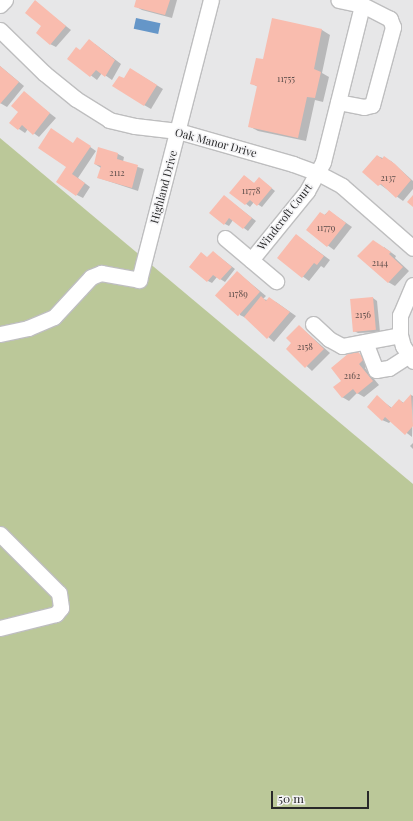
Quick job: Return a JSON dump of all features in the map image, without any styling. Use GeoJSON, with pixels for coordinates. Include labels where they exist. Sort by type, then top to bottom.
{"type":"FeatureCollection","features":[{"type":"Feature","properties":{"kind":"street"},"geometry":{"type":"LineString","coordinates":[[0,5],[5,0]]}},
{"type":"Feature","properties":{"kind":"street","name":"Highland Drive"},"geometry":{"type":"LineString","coordinates":[[0,334],[28,328],[54,317],[91,277],[101,273],[140,280],[211,0]]}},
{"type":"Feature","properties":{"kind":"street"},"geometry":{"type":"LineString","coordinates":[[338,102],[364,107],[372,105],[393,27],[390,19],[362,5],[340,0]]}},
{"type":"Feature","properties":{"kind":"street","name":"Windcroft Court"},"geometry":{"type":"LineString","coordinates":[[251,260],[307,191],[318,173],[338,102],[362,5]]}},
{"type":"Feature","properties":{"kind":"street","name":"Oak Manor Drive"},"geometry":{"type":"LineString","coordinates":[[0,30],[44,73],[76,99],[109,120],[135,126],[178,131],[293,164],[318,173],[342,186],[413,248]]}},
{"type":"Feature","properties":{"kind":"street","name":"Windcroft Court"},"geometry":{"type":"LineString","coordinates":[[225,238],[276,281]]}},
{"type":"Feature","properties":{"kind":"street"},"geometry":{"type":"LineString","coordinates":[[365,342],[376,370],[389,368],[411,358],[400,335],[400,315],[413,285]]}},
{"type":"Feature","properties":{"kind":"street"},"geometry":{"type":"LineString","coordinates":[[313,324],[329,339],[342,346],[400,335]]}},
{"type":"Feature","properties":{"kind":"street"},"geometry":{"type":"LineString","coordinates":[[0,534],[59,593],[61,608],[56,614],[0,628]]}},
{"type":"Feature","properties":{"kind":"green space"},"geometry":{"type":"Polygon","coordinates":[[[0,138],[413,484],[413,821],[0,821],[0,138]]]}},
{"type":"Feature","properties":{"kind":"water"},"geometry":{"type":"Polygon","coordinates":[[[136,18],[160,23],[158,34],[134,29],[136,18]]]}},
{"type":"Feature","properties":{"kind":"building"},"geometry":{"type":"Polygon","coordinates":[[[35,0],[66,26],[50,45],[36,33],[41,26],[25,13],[35,0]]]}},
{"type":"Feature","properties":{"kind":"building"},"geometry":{"type":"Polygon","coordinates":[[[136,0],[170,0],[165,15],[134,7],[136,0]]]}},
{"type":"Feature","properties":{"kind":"building"},"geometry":{"type":"Polygon","coordinates":[[[272,18],[322,29],[314,69],[321,72],[315,98],[307,97],[298,138],[248,127],[257,86],[250,84],[256,58],[263,59],[272,18]]]}},
{"type":"Feature","properties":{"kind":"building"},"geometry":{"type":"Polygon","coordinates":[[[89,39],[115,60],[105,77],[96,70],[90,77],[67,59],[76,47],[80,50],[89,39]]]}},
{"type":"Feature","properties":{"kind":"building"},"geometry":{"type":"Polygon","coordinates":[[[0,66],[19,82],[0,104],[0,66]]]}},
{"type":"Feature","properties":{"kind":"building"},"geometry":{"type":"Polygon","coordinates":[[[130,68],[157,85],[144,106],[112,86],[119,76],[124,78],[130,68]]]}},
{"type":"Feature","properties":{"kind":"building"},"geometry":{"type":"Polygon","coordinates":[[[24,91],[50,113],[33,135],[22,125],[18,130],[9,123],[18,112],[11,106],[24,91]]]}},
{"type":"Feature","properties":{"kind":"building"},"geometry":{"type":"Polygon","coordinates":[[[51,128],[73,143],[77,137],[91,146],[72,174],[85,183],[76,196],[56,182],[66,167],[38,148],[51,128]]]}},
{"type":"Feature","properties":{"kind":"building"},"geometry":{"type":"Polygon","coordinates":[[[98,147],[118,153],[117,159],[138,165],[132,188],[97,178],[101,166],[94,164],[98,147]]]}},
{"type":"Feature","properties":{"kind":"building"},"geometry":{"type":"Polygon","coordinates":[[[377,155],[382,159],[384,156],[395,164],[411,180],[396,198],[381,184],[378,186],[362,172],[377,155]]]}},
{"type":"Feature","properties":{"kind":"building"},"geometry":{"type":"Polygon","coordinates":[[[244,175],[254,183],[259,177],[272,188],[257,206],[250,200],[245,205],[229,193],[244,175]]]}},
{"type":"Feature","properties":{"kind":"building"},"geometry":{"type":"Polygon","coordinates":[[[224,195],[252,218],[243,229],[229,218],[224,225],[209,213],[224,195]]]}},
{"type":"Feature","properties":{"kind":"building"},"geometry":{"type":"Polygon","coordinates":[[[413,195],[413,207],[407,202],[413,195]]]}},
{"type":"Feature","properties":{"kind":"building"},"geometry":{"type":"Polygon","coordinates":[[[329,210],[346,223],[327,247],[306,230],[320,212],[325,215],[329,210]]]}},
{"type":"Feature","properties":{"kind":"building"},"geometry":{"type":"Polygon","coordinates":[[[296,234],[324,256],[317,265],[314,263],[302,278],[277,258],[296,234]]]}},
{"type":"Feature","properties":{"kind":"building"},"geometry":{"type":"Polygon","coordinates":[[[373,240],[391,252],[389,254],[403,267],[388,283],[357,256],[373,240]]]}},
{"type":"Feature","properties":{"kind":"building"},"geometry":{"type":"Polygon","coordinates":[[[213,251],[232,267],[220,280],[213,275],[207,282],[189,267],[201,252],[207,257],[213,251]]]}},
{"type":"Feature","properties":{"kind":"building"},"geometry":{"type":"Polygon","coordinates":[[[237,271],[260,292],[238,316],[215,296],[237,271]]]}},
{"type":"Feature","properties":{"kind":"building"},"geometry":{"type":"Polygon","coordinates":[[[261,296],[266,301],[269,297],[290,312],[267,339],[244,317],[261,296]]]}},
{"type":"Feature","properties":{"kind":"building"},"geometry":{"type":"Polygon","coordinates":[[[373,297],[376,330],[353,332],[350,299],[373,297]]]}},
{"type":"Feature","properties":{"kind":"building"},"geometry":{"type":"Polygon","coordinates":[[[299,325],[324,349],[305,368],[286,349],[291,343],[286,338],[299,325]]]}},
{"type":"Feature","properties":{"kind":"building"},"geometry":{"type":"Polygon","coordinates":[[[355,348],[364,359],[359,364],[373,381],[357,394],[353,389],[342,398],[333,387],[341,381],[331,368],[355,348]]]}},
{"type":"Feature","properties":{"kind":"building"},"geometry":{"type":"Polygon","coordinates":[[[411,394],[413,426],[405,435],[385,417],[382,421],[367,407],[377,395],[391,408],[399,399],[403,403],[411,394]]]}}]}
